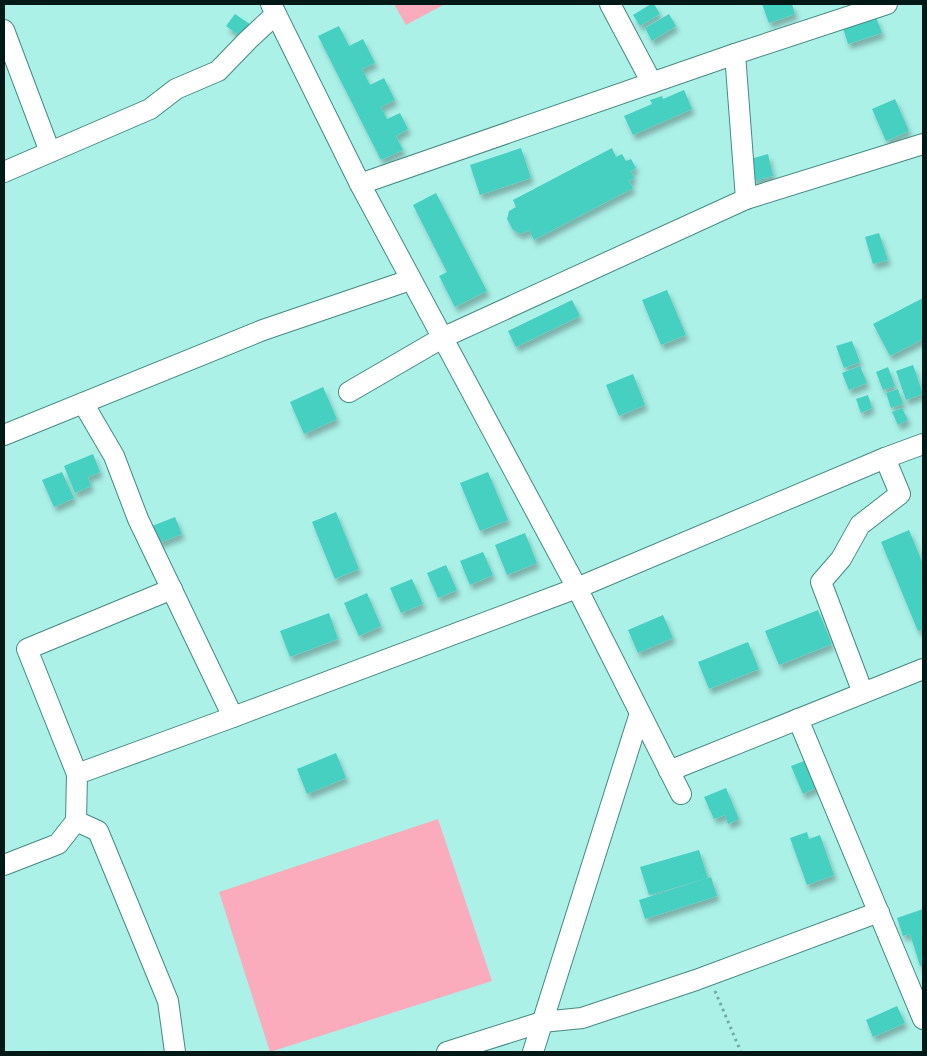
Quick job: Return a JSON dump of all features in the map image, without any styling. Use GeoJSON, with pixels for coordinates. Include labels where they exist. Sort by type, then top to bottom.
{"type":"FeatureCollection","features":[{"type":"Feature","properties":{"kind":"street"},"geometry":{"type":"LineString","coordinates":[[610,4],[652,82]]}},
{"type":"Feature","properties":{"kind":"street"},"geometry":{"type":"LineString","coordinates":[[360,184],[652,82],[887,4]]}},
{"type":"Feature","properties":{"kind":"street"},"geometry":{"type":"LineString","coordinates":[[4,172],[150,109],[176,89],[218,71],[274,9],[360,184],[577,588],[680,794]]}},
{"type":"Feature","properties":{"kind":"street"},"geometry":{"type":"LineString","coordinates":[[4,30],[50,152]]}},
{"type":"Feature","properties":{"kind":"street"},"geometry":{"type":"LineString","coordinates":[[735,54],[746,199]]}},
{"type":"Feature","properties":{"kind":"street"},"geometry":{"type":"LineString","coordinates":[[349,392],[442,338],[746,199],[923,144]]}},
{"type":"Feature","properties":{"kind":"street"},"geometry":{"type":"LineString","coordinates":[[4,435],[263,330],[410,280]]}},
{"type":"Feature","properties":{"kind":"street"},"geometry":{"type":"LineString","coordinates":[[83,403],[114,456],[138,519],[234,717]]}},
{"type":"Feature","properties":{"kind":"street"},"geometry":{"type":"LineString","coordinates":[[77,774],[577,588],[885,458],[923,444]]}},
{"type":"Feature","properties":{"kind":"street"},"geometry":{"type":"LineString","coordinates":[[863,693],[821,582],[841,559],[860,525],[900,494],[885,458]]}},
{"type":"Feature","properties":{"kind":"street"},"geometry":{"type":"LineString","coordinates":[[4,865],[58,844],[76,821],[77,774],[27,649],[172,589]]}},
{"type":"Feature","properties":{"kind":"street"},"geometry":{"type":"LineString","coordinates":[[669,771],[923,669]]}},
{"type":"Feature","properties":{"kind":"street"},"geometry":{"type":"LineString","coordinates":[[533,1052],[640,713]]}},
{"type":"Feature","properties":{"kind":"street"},"geometry":{"type":"LineString","coordinates":[[798,719],[923,1018]]}},
{"type":"Feature","properties":{"kind":"street"},"geometry":{"type":"LineString","coordinates":[[76,821],[98,831],[168,1002],[175,1052]]}},
{"type":"Feature","properties":{"kind":"street"},"geometry":{"type":"LineString","coordinates":[[447,1052],[542,1022],[582,1018],[709,975],[879,912]]}},
{"type":"Feature","properties":{"kind":"path"},"geometry":{"type":"LineString","coordinates":[[709,975],[741,1052]]}},
{"type":"Feature","properties":{"kind":"shaded area"},"geometry":{"type":"Polygon","coordinates":[[[394,4],[445,4],[406,25],[394,4]]]}},
{"type":"Feature","properties":{"kind":"shaded area"},"geometry":{"type":"Polygon","coordinates":[[[438,819],[492,981],[270,1052],[219,892],[438,819]]]}},
{"type":"Feature","properties":{"kind":"building"},"geometry":{"type":"Polygon","coordinates":[[[654,4],[660,14],[640,26],[633,15],[654,4]]]}},
{"type":"Feature","properties":{"kind":"building"},"geometry":{"type":"Polygon","coordinates":[[[762,4],[792,4],[795,14],[769,23],[762,4]]]}},
{"type":"Feature","properties":{"kind":"building"},"geometry":{"type":"Polygon","coordinates":[[[235,14],[254,27],[245,40],[226,26],[235,14]]]}},
{"type":"Feature","properties":{"kind":"building"},"geometry":{"type":"Polygon","coordinates":[[[669,14],[676,26],[652,41],[645,28],[669,14]]]}},
{"type":"Feature","properties":{"kind":"building"},"geometry":{"type":"Polygon","coordinates":[[[876,17],[882,33],[848,44],[842,25],[876,17]]]}},
{"type":"Feature","properties":{"kind":"building"},"geometry":{"type":"Polygon","coordinates":[[[339,26],[349,46],[363,39],[375,63],[362,69],[370,85],[384,78],[395,100],[381,107],[387,119],[400,113],[408,129],[396,136],[403,150],[381,160],[318,36],[339,26]]]}},
{"type":"Feature","properties":{"kind":"building"},"geometry":{"type":"Polygon","coordinates":[[[684,90],[692,109],[633,135],[624,116],[652,104],[650,100],[662,96],[663,99],[684,90]]]}},
{"type":"Feature","properties":{"kind":"building"},"geometry":{"type":"Polygon","coordinates":[[[895,99],[909,131],[886,141],[872,109],[895,99]]]}},
{"type":"Feature","properties":{"kind":"building"},"geometry":{"type":"Polygon","coordinates":[[[521,148],[531,178],[480,195],[470,165],[521,148]]]}},
{"type":"Feature","properties":{"kind":"building"},"geometry":{"type":"Polygon","coordinates":[[[612,148],[616,157],[622,154],[626,161],[631,159],[636,168],[631,171],[634,178],[629,181],[633,188],[534,240],[529,230],[521,234],[513,230],[507,219],[509,211],[516,207],[513,200],[612,148]]]}},
{"type":"Feature","properties":{"kind":"building"},"geometry":{"type":"Polygon","coordinates":[[[768,154],[773,176],[753,181],[747,160],[768,154]]]}},
{"type":"Feature","properties":{"kind":"building"},"geometry":{"type":"Polygon","coordinates":[[[436,193],[487,291],[455,307],[439,276],[447,272],[413,205],[436,193]]]}},
{"type":"Feature","properties":{"kind":"building"},"geometry":{"type":"Polygon","coordinates":[[[879,233],[888,260],[873,264],[865,237],[879,233]]]}},
{"type":"Feature","properties":{"kind":"building"},"geometry":{"type":"Polygon","coordinates":[[[667,290],[686,335],[661,345],[642,300],[667,290]]]}},
{"type":"Feature","properties":{"kind":"building"},"geometry":{"type":"Polygon","coordinates":[[[923,298],[923,339],[890,356],[873,324],[923,298]]]}},
{"type":"Feature","properties":{"kind":"building"},"geometry":{"type":"Polygon","coordinates":[[[572,300],[580,316],[516,347],[508,331],[572,300]]]}},
{"type":"Feature","properties":{"kind":"building"},"geometry":{"type":"Polygon","coordinates":[[[852,341],[860,362],[844,368],[836,346],[852,341]]]}},
{"type":"Feature","properties":{"kind":"building"},"geometry":{"type":"Polygon","coordinates":[[[913,365],[923,394],[906,400],[896,371],[913,365]]]}},
{"type":"Feature","properties":{"kind":"building"},"geometry":{"type":"Polygon","coordinates":[[[860,366],[867,383],[849,390],[842,373],[860,366]]]}},
{"type":"Feature","properties":{"kind":"building"},"geometry":{"type":"Polygon","coordinates":[[[888,367],[895,386],[883,390],[876,372],[888,367]]]}},
{"type":"Feature","properties":{"kind":"building"},"geometry":{"type":"Polygon","coordinates":[[[633,374],[645,405],[619,416],[606,385],[633,374]]]}},
{"type":"Feature","properties":{"kind":"building"},"geometry":{"type":"Polygon","coordinates":[[[323,387],[337,419],[304,434],[290,402],[323,387]]]}},
{"type":"Feature","properties":{"kind":"building"},"geometry":{"type":"Polygon","coordinates":[[[898,389],[903,404],[891,408],[886,393],[898,389]]]}},
{"type":"Feature","properties":{"kind":"building"},"geometry":{"type":"Polygon","coordinates":[[[868,395],[872,408],[861,413],[856,399],[868,395]]]}},
{"type":"Feature","properties":{"kind":"building"},"geometry":{"type":"Polygon","coordinates":[[[902,408],[908,420],[898,425],[892,412],[902,408]]]}},
{"type":"Feature","properties":{"kind":"building"},"geometry":{"type":"Polygon","coordinates":[[[93,454],[100,472],[88,477],[91,486],[75,493],[64,466],[93,454]]]}},
{"type":"Feature","properties":{"kind":"building"},"geometry":{"type":"Polygon","coordinates":[[[62,472],[74,498],[54,507],[42,480],[62,472]]]}},
{"type":"Feature","properties":{"kind":"building"},"geometry":{"type":"Polygon","coordinates":[[[488,472],[508,520],[480,531],[460,483],[488,472]]]}},
{"type":"Feature","properties":{"kind":"building"},"geometry":{"type":"Polygon","coordinates":[[[336,512],[359,569],[335,579],[312,522],[336,512]]]}},
{"type":"Feature","properties":{"kind":"building"},"geometry":{"type":"Polygon","coordinates":[[[175,517],[182,534],[159,543],[152,526],[175,517]]]}},
{"type":"Feature","properties":{"kind":"building"},"geometry":{"type":"Polygon","coordinates":[[[909,530],[923,564],[923,629],[918,631],[881,542],[909,530]]]}},
{"type":"Feature","properties":{"kind":"building"},"geometry":{"type":"Polygon","coordinates":[[[525,533],[537,563],[507,575],[495,545],[525,533]]]}},
{"type":"Feature","properties":{"kind":"building"},"geometry":{"type":"Polygon","coordinates":[[[483,552],[493,575],[470,585],[460,561],[483,552]]]}},
{"type":"Feature","properties":{"kind":"building"},"geometry":{"type":"Polygon","coordinates":[[[446,565],[457,590],[438,598],[427,573],[446,565]]]}},
{"type":"Feature","properties":{"kind":"building"},"geometry":{"type":"Polygon","coordinates":[[[412,579],[423,604],[401,613],[390,588],[412,579]]]}},
{"type":"Feature","properties":{"kind":"building"},"geometry":{"type":"Polygon","coordinates":[[[367,593],[381,626],[359,636],[344,603],[367,593]]]}},
{"type":"Feature","properties":{"kind":"building"},"geometry":{"type":"Polygon","coordinates":[[[818,610],[832,644],[779,665],[765,631],[818,610]]]}},
{"type":"Feature","properties":{"kind":"building"},"geometry":{"type":"Polygon","coordinates":[[[329,613],[338,639],[290,657],[280,631],[329,613]]]}},
{"type":"Feature","properties":{"kind":"building"},"geometry":{"type":"Polygon","coordinates":[[[663,615],[673,638],[638,653],[628,630],[663,615]]]}},
{"type":"Feature","properties":{"kind":"building"},"geometry":{"type":"Polygon","coordinates":[[[748,642],[759,669],[709,689],[698,662],[748,642]]]}},
{"type":"Feature","properties":{"kind":"building"},"geometry":{"type":"Polygon","coordinates":[[[336,753],[346,778],[307,794],[297,769],[336,753]]]}},
{"type":"Feature","properties":{"kind":"building"},"geometry":{"type":"Polygon","coordinates":[[[809,759],[820,786],[803,794],[791,766],[809,759]]]}},
{"type":"Feature","properties":{"kind":"building"},"geometry":{"type":"Polygon","coordinates":[[[726,788],[739,819],[728,824],[725,815],[714,819],[704,797],[726,788]]]}},
{"type":"Feature","properties":{"kind":"building"},"geometry":{"type":"Polygon","coordinates":[[[807,832],[809,839],[820,835],[834,875],[807,885],[790,838],[807,832]]]}},
{"type":"Feature","properties":{"kind":"building"},"geometry":{"type":"Polygon","coordinates":[[[699,850],[708,878],[649,895],[640,867],[699,850]]]}},
{"type":"Feature","properties":{"kind":"building"},"geometry":{"type":"Polygon","coordinates":[[[711,877],[717,896],[645,919],[639,900],[711,877]]]}},
{"type":"Feature","properties":{"kind":"building"},"geometry":{"type":"Polygon","coordinates":[[[923,909],[923,965],[920,966],[910,934],[903,936],[897,918],[923,909]]]}},
{"type":"Feature","properties":{"kind":"building"},"geometry":{"type":"Polygon","coordinates":[[[897,1006],[905,1023],[873,1037],[866,1020],[897,1006]]]}}]}
